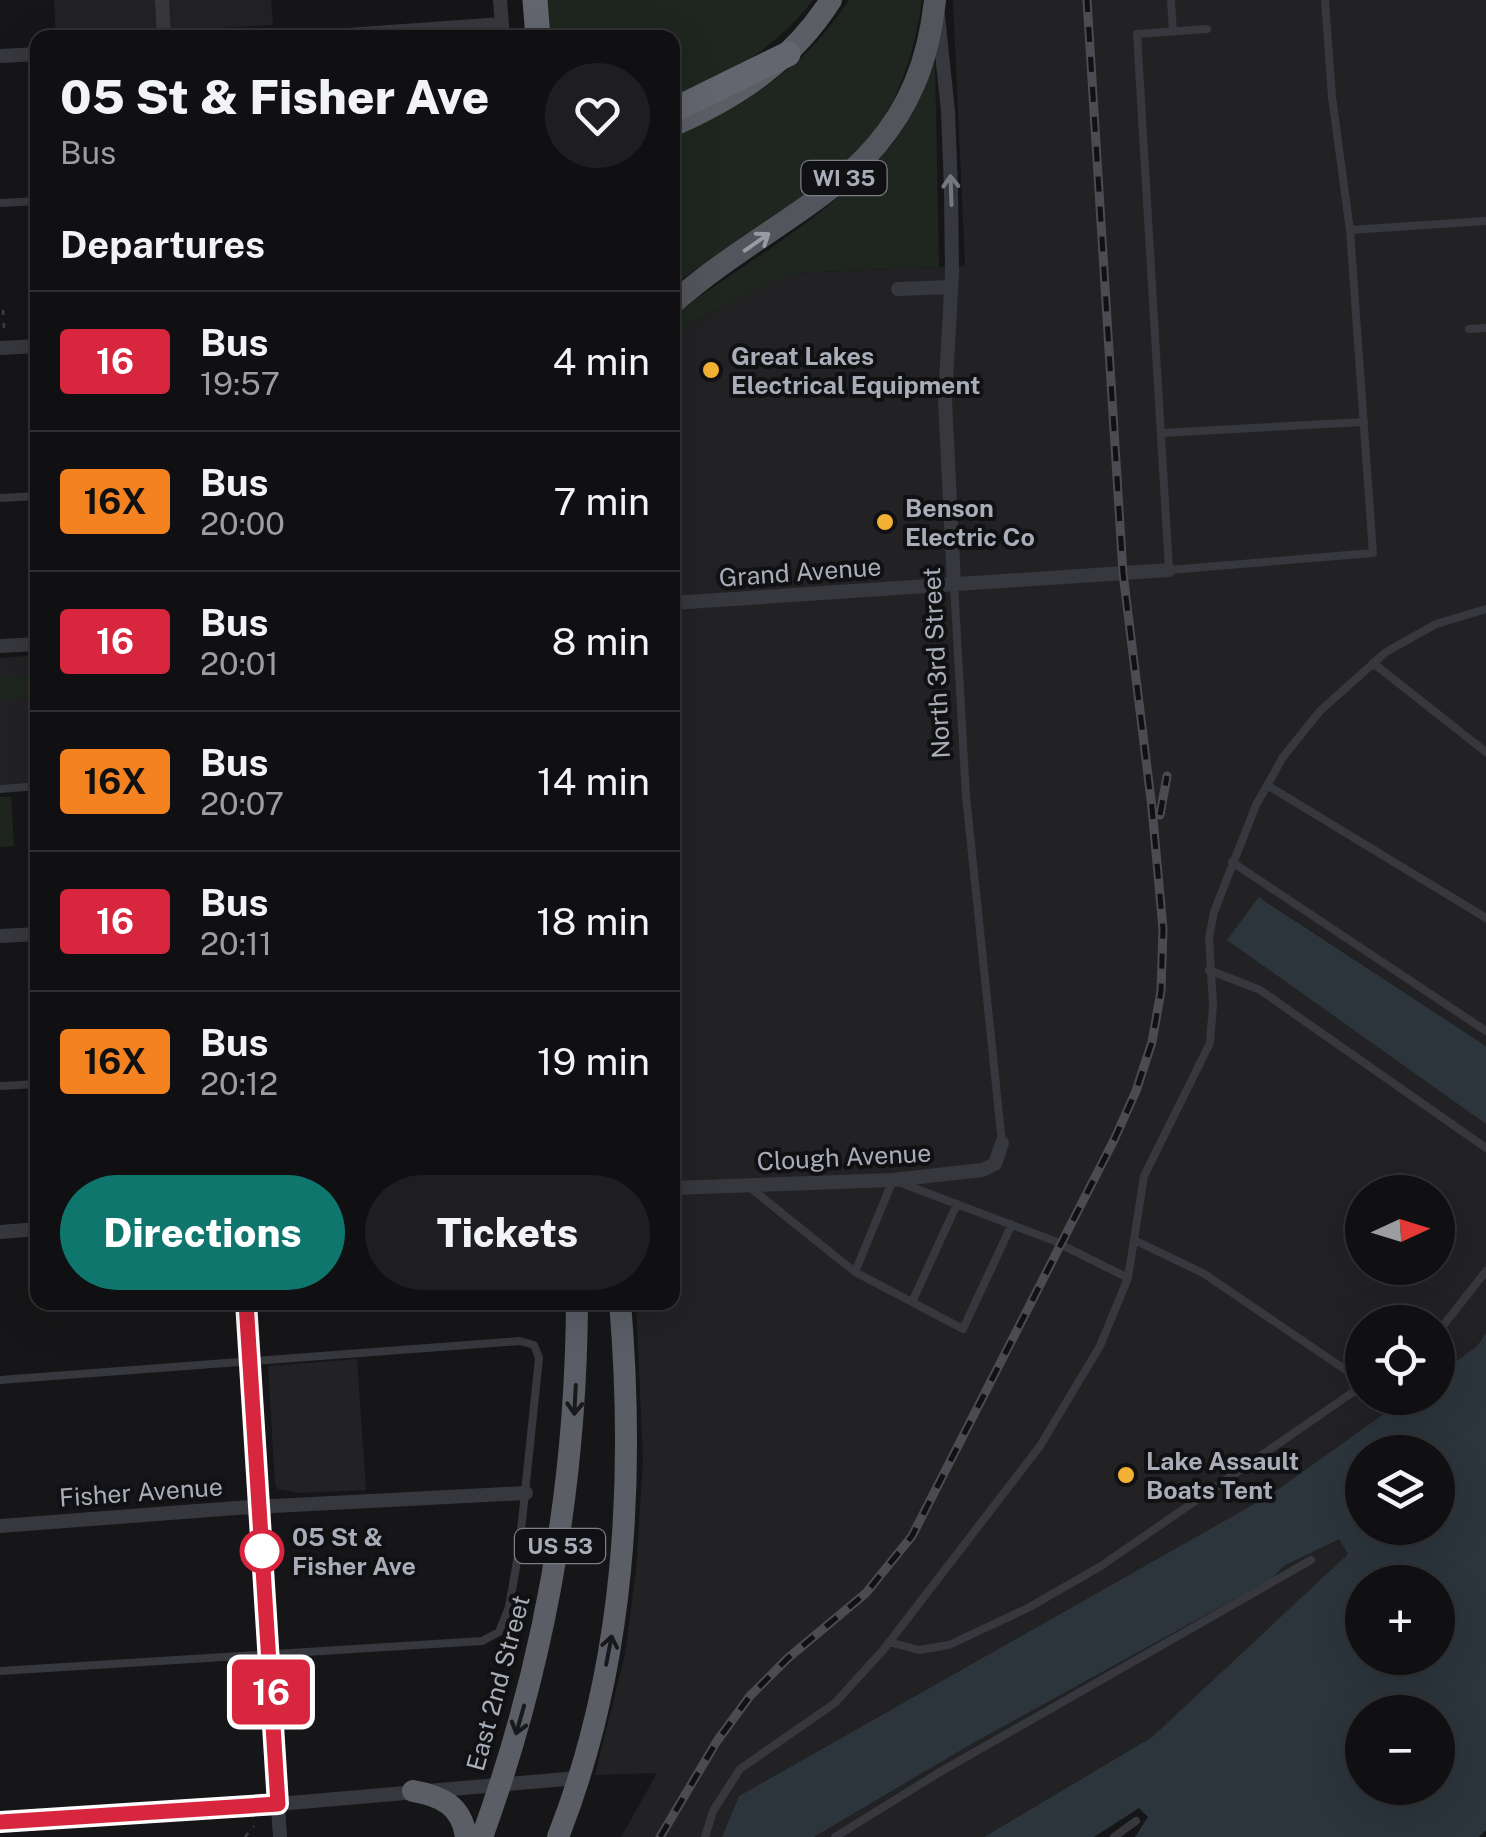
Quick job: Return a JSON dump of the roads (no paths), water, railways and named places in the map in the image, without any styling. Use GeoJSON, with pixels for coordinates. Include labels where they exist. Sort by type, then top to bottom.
{"type":"FeatureCollection","features":[{"type":"Feature","properties":{"kind":"highway"},"geometry":{"type":"LineString","coordinates":[[532,0],[534,30]]}},
{"type":"Feature","properties":{"kind":"highway"},"geometry":{"type":"LineString","coordinates":[[680,122],[752,86],[788,54],[831,0]]}},
{"type":"Feature","properties":{"kind":"highway"},"geometry":{"type":"LineString","coordinates":[[680,107],[788,54]]}},
{"type":"Feature","properties":{"kind":"highway","name":"East 2nd Street"},"geometry":{"type":"LineString","coordinates":[[482,1837],[536,1661],[560,1543],[573,1431],[578,1310]]}},
{"type":"Feature","properties":{"kind":"highway","name":"US 53"},"geometry":{"type":"LineString","coordinates":[[558,1837],[578,1778],[611,1640],[621,1565],[627,1428],[620,1310]]}},
{"type":"Feature","properties":{"kind":"highway"},"geometry":{"type":"LineString","coordinates":[[413,1791],[451,1804],[466,1837]]}},
{"type":"Feature","properties":{"kind":"main road","name":"WI 35"},"geometry":{"type":"LineString","coordinates":[[680,298],[820,198],[880,143],[916,80],[935,0]]}},
{"type":"Feature","properties":{"kind":"street"},"geometry":{"type":"LineString","coordinates":[[162,0],[164,30]]}},
{"type":"Feature","properties":{"kind":"street"},"geometry":{"type":"LineString","coordinates":[[500,0],[502,30]]}},
{"type":"Feature","properties":{"kind":"street","name":"North 3rd Street"},"geometry":{"type":"LineString","coordinates":[[935,0],[948,111],[951,287],[945,400],[954,584]]}},
{"type":"Feature","properties":{"kind":"street"},"geometry":{"type":"LineString","coordinates":[[0,56],[30,54]]}},
{"type":"Feature","properties":{"kind":"street"},"geometry":{"type":"LineString","coordinates":[[898,289],[951,287]]}},
{"type":"Feature","properties":{"kind":"street"},"geometry":{"type":"LineString","coordinates":[[0,348],[30,346]]}},
{"type":"Feature","properties":{"kind":"street","name":"Grand Avenue"},"geometry":{"type":"LineString","coordinates":[[680,601],[1170,570]]}},
{"type":"Feature","properties":{"kind":"street"},"geometry":{"type":"LineString","coordinates":[[0,646],[30,644]]}},
{"type":"Feature","properties":{"kind":"street"},"geometry":{"type":"LineString","coordinates":[[0,936],[30,934]]}},
{"type":"Feature","properties":{"kind":"street","name":"Clough Avenue"},"geometry":{"type":"LineString","coordinates":[[680,1188],[893,1180],[982,1170],[995,1164],[1002,1142]]}},
{"type":"Feature","properties":{"kind":"street"},"geometry":{"type":"LineString","coordinates":[[0,1232],[30,1230]]}},
{"type":"Feature","properties":{"kind":"street"},"geometry":{"type":"LineString","coordinates":[[247,1310],[280,1837]]}},
{"type":"Feature","properties":{"kind":"street","name":"Fisher Avenue"},"geometry":{"type":"LineString","coordinates":[[0,1526],[259,1506],[526,1492]]}},
{"type":"Feature","properties":{"kind":"street"},"geometry":{"type":"LineString","coordinates":[[0,1822],[278,1804],[578,1778]]}},
{"type":"Feature","properties":{"kind":"lane"},"geometry":{"type":"LineString","coordinates":[[1171,0],[1173,32]]}},
{"type":"Feature","properties":{"kind":"lane"},"geometry":{"type":"LineString","coordinates":[[1207,29],[1138,34],[1170,570],[1373,553],[1350,230],[1332,97],[1325,0]]}},
{"type":"Feature","properties":{"kind":"lane"},"geometry":{"type":"LineString","coordinates":[[0,203],[30,201]]}},
{"type":"Feature","properties":{"kind":"lane"},"geometry":{"type":"LineString","coordinates":[[1350,230],[1486,220]]}},
{"type":"Feature","properties":{"kind":"lane"},"geometry":{"type":"LineString","coordinates":[[1468,329],[1486,328]]}},
{"type":"Feature","properties":{"kind":"lane"},"geometry":{"type":"LineString","coordinates":[[1162,433],[1364,422]]}},
{"type":"Feature","properties":{"kind":"lane"},"geometry":{"type":"LineString","coordinates":[[0,498],[30,496]]}},
{"type":"Feature","properties":{"kind":"lane","name":"North 3rd Street"},"geometry":{"type":"LineString","coordinates":[[954,584],[966,796],[1002,1142]]}},
{"type":"Feature","properties":{"kind":"lane"},"geometry":{"type":"LineString","coordinates":[[705,1837],[713,1811],[740,1769],[835,1703],[889,1642],[1060,1417],[1100,1346],[1128,1278],[1144,1176],[1210,1042],[1213,1005],[1209,938],[1214,912],[1232,862],[1283,757],[1320,711],[1372,663],[1436,624],[1486,609]]}},
{"type":"Feature","properties":{"kind":"lane"},"geometry":{"type":"LineString","coordinates":[[1372,663],[1486,752]]}},
{"type":"Feature","properties":{"kind":"lane"},"geometry":{"type":"LineString","coordinates":[[1267,785],[1486,918]]}},
{"type":"Feature","properties":{"kind":"lane"},"geometry":{"type":"LineString","coordinates":[[0,788],[30,786]]}},
{"type":"Feature","properties":{"kind":"lane"},"geometry":{"type":"LineString","coordinates":[[1232,862],[1486,1031]]}},
{"type":"Feature","properties":{"kind":"lane"},"geometry":{"type":"LineString","coordinates":[[1209,970],[1260,990],[1486,1148]]}},
{"type":"Feature","properties":{"kind":"lane"},"geometry":{"type":"LineString","coordinates":[[0,1086],[30,1084]]}},
{"type":"Feature","properties":{"kind":"lane"},"geometry":{"type":"LineString","coordinates":[[855,1272],[893,1180],[1052,1240],[1128,1278]]}},
{"type":"Feature","properties":{"kind":"lane"},"geometry":{"type":"LineString","coordinates":[[748,1186],[855,1272],[963,1329],[1012,1224]]}},
{"type":"Feature","properties":{"kind":"lane"},"geometry":{"type":"LineString","coordinates":[[912,1302],[957,1204]]}},
{"type":"Feature","properties":{"kind":"lane"},"geometry":{"type":"LineString","coordinates":[[1134,1240],[1203,1273],[1345,1371]]}},
{"type":"Feature","properties":{"kind":"lane"},"geometry":{"type":"LineString","coordinates":[[1455,1310],[1486,1271]]}},
{"type":"Feature","properties":{"kind":"lane"},"geometry":{"type":"LineString","coordinates":[[0,1380],[528,1342],[539,1358],[526,1492],[509,1606],[499,1632],[492,1638],[482,1642],[0,1672]]}},
{"type":"Feature","properties":{"kind":"lane"},"geometry":{"type":"LineString","coordinates":[[889,1642],[918,1650],[949,1646],[1028,1608],[1101,1566],[1345,1395]]}},
{"type":"Feature","properties":{"kind":"lane"},"geometry":{"type":"LineString","coordinates":[[834,1837],[1311,1560]]}},
{"type":"Feature","properties":{"kind":"lane"},"geometry":{"type":"LineString","coordinates":[[1114,1837],[1136,1821]]}},
{"type":"Feature","properties":{"kind":"railway"},"geometry":{"type":"LineString","coordinates":[[660,1837],[717,1741],[750,1696],[788,1658],[866,1593],[912,1536],[1114,1140],[1152,1042],[1161,991],[1163,929],[1123,573],[1087,0]]}},
{"type":"Feature","properties":{"kind":"railway"},"geometry":{"type":"LineString","coordinates":[[1160,815],[1167,776]]}},
{"type":"Feature","properties":{"kind":"place","name":"Great Lakes Electrical Equipment"},"geometry":{"type":"Point","coordinates":[711,370]}},
{"type":"Feature","properties":{"kind":"place","name":"Benson Electric Co"},"geometry":{"type":"Point","coordinates":[885,522]}},
{"type":"Feature","properties":{"kind":"place","name":"Lake Assault Boats Tent"},"geometry":{"type":"Point","coordinates":[1126,1475]}},
{"type":"Feature","properties":{"kind":"place","name":"05 St & Fisher Ave"},"geometry":{"type":"Point","coordinates":[262,1551]}}]}
